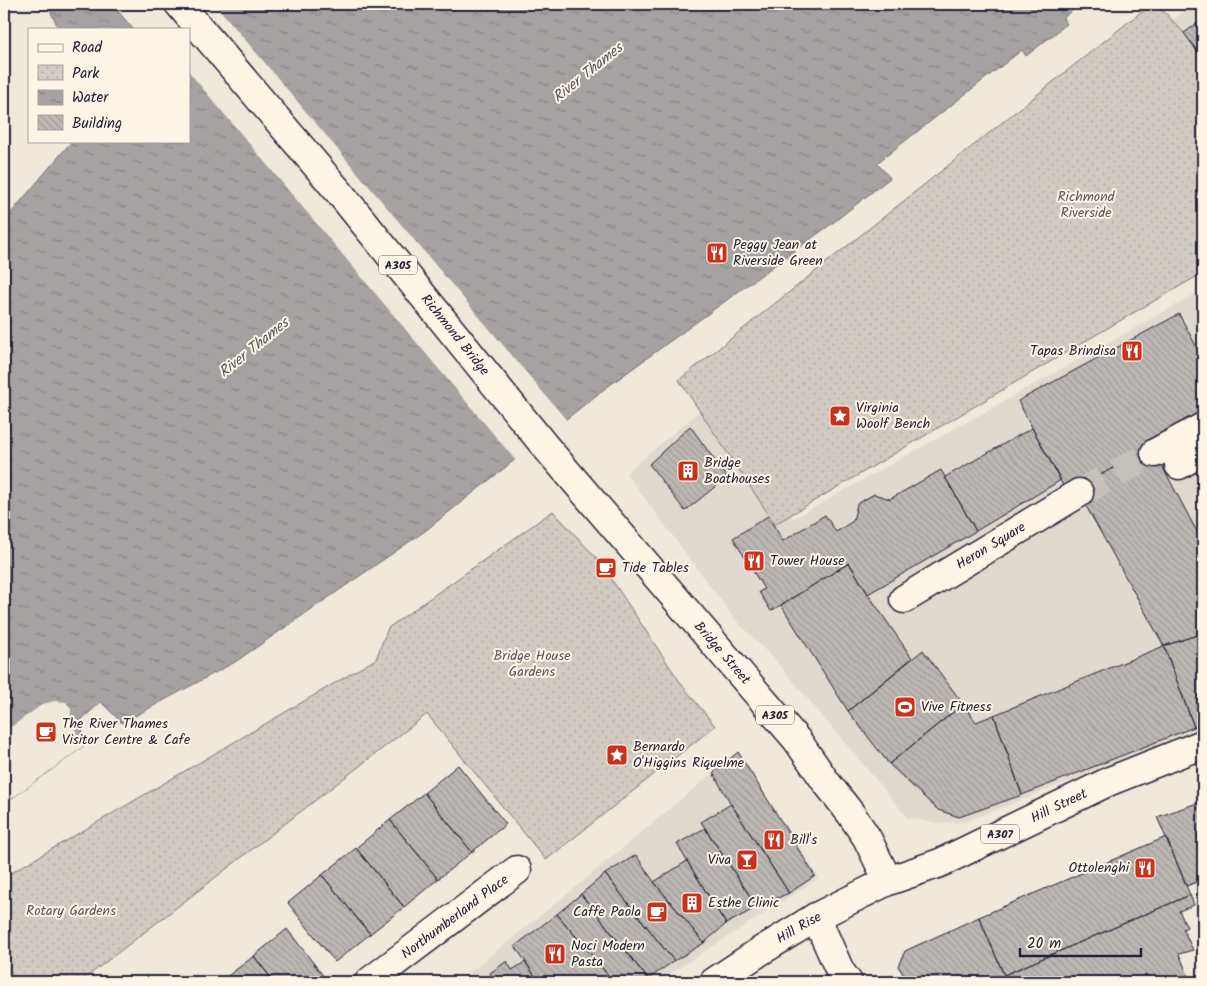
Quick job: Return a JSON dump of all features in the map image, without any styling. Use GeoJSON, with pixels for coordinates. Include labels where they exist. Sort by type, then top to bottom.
{"type":"FeatureCollection","features":[{"type":"Feature","properties":{"kind":"main road","name":"Richmond Bridge"},"geometry":{"type":"LineString","coordinates":[[179,4],[339,192],[544,445],[615,529]]}},
{"type":"Feature","properties":{"kind":"main road"},"geometry":{"type":"LineString","coordinates":[[1203,428],[1167,459],[1203,451]]}},
{"type":"Feature","properties":{"kind":"main road","name":"Heron Square"},"geometry":{"type":"LineString","coordinates":[[904,599],[1079,493]]}},
{"type":"Feature","properties":{"kind":"main road","name":"Bridge Street"},"geometry":{"type":"LineString","coordinates":[[615,529],[797,740],[862,830],[888,881]]}},
{"type":"Feature","properties":{"kind":"main road","name":"Hill Street"},"geometry":{"type":"LineString","coordinates":[[888,881],[940,863],[1110,781],[1203,744]]}},
{"type":"Feature","properties":{"kind":"main road","name":"Northumberland Place"},"geometry":{"type":"LineString","coordinates":[[369,982],[517,870]]}},
{"type":"Feature","properties":{"kind":"main road","name":"Hill Rise"},"geometry":{"type":"LineString","coordinates":[[714,982],[816,917],[888,881]]}},
{"type":"Feature","properties":{"kind":"main road"},"geometry":{"type":"LineString","coordinates":[[816,917],[840,971],[848,982]]}},
{"type":"Feature","properties":{"kind":"shaded area"},"geometry":{"type":"Polygon","coordinates":[[[1194,4],[1203,4],[1203,72],[1170,22],[1194,4]]]}},
{"type":"Feature","properties":{"kind":"shaded area"},"geometry":{"type":"Polygon","coordinates":[[[1203,290],[1203,729],[965,822],[938,823],[908,818],[776,661],[734,618],[626,473],[723,391],[793,519],[1203,290]]]}},
{"type":"Feature","properties":{"kind":"shaded area"},"geometry":{"type":"Polygon","coordinates":[[[738,752],[819,878],[657,982],[458,982],[571,891],[738,752]]]}},
{"type":"Feature","properties":{"kind":"green space","name":"Richmond Riverside"},"geometry":{"type":"Polygon","coordinates":[[[1151,4],[1157,4],[1184,33],[1203,60],[1203,273],[775,524],[679,380],[1151,4]]]}},
{"type":"Feature","properties":{"kind":"green space"},"geometry":{"type":"Polygon","coordinates":[[[553,511],[600,562],[682,685],[715,726],[546,860],[427,714],[80,982],[4,982],[4,877],[376,659],[388,628],[553,511]]]}},
{"type":"Feature","properties":{"kind":"water"},"geometry":{"type":"Polygon","coordinates":[[[47,4],[112,4],[132,28],[59,28],[47,4]]]}},
{"type":"Feature","properties":{"kind":"water","name":"River Thames"},"geometry":{"type":"Polygon","coordinates":[[[201,4],[1080,4],[1063,18],[1067,24],[1026,56],[1022,50],[877,163],[890,178],[830,225],[603,390],[425,531],[235,662],[122,723],[101,702],[82,719],[83,747],[4,804],[4,221],[71,142],[190,142],[189,28],[201,4]]]}},
{"type":"Feature","properties":{"kind":"pier"},"geometry":{"type":"Polygon","coordinates":[[[197,4],[215,4],[568,422],[517,462],[190,73],[190,28],[173,28],[197,4]]]}},
{"type":"Feature","properties":{"kind":"pier"},"geometry":{"type":"Polygon","coordinates":[[[55,701],[66,702],[71,709],[71,720],[83,747],[4,804],[4,732],[43,704],[55,701]]]}},
{"type":"Feature","properties":{"kind":"building"},"geometry":{"type":"Polygon","coordinates":[[[1203,19],[1203,59],[1184,33],[1203,19]]]}},
{"type":"Feature","properties":{"kind":"building"},"geometry":{"type":"Polygon","coordinates":[[[1179,314],[1203,359],[1203,419],[1067,493],[1018,401],[1179,314]]]}},
{"type":"Feature","properties":{"kind":"building","name":"Bridge Boathouses"},"geometry":{"type":"Polygon","coordinates":[[[690,426],[727,477],[685,511],[649,464],[690,426]]]}},
{"type":"Feature","properties":{"kind":"building"},"geometry":{"type":"Polygon","coordinates":[[[1032,428],[1061,480],[976,531],[945,477],[1032,428]]]}},
{"type":"Feature","properties":{"kind":"building"},"geometry":{"type":"Polygon","coordinates":[[[1152,447],[1203,543],[1203,633],[1164,646],[1076,488],[1152,447]]]}},
{"type":"Feature","properties":{"kind":"building"},"geometry":{"type":"Polygon","coordinates":[[[941,470],[976,531],[868,594],[849,563],[771,611],[759,592],[764,589],[733,538],[768,516],[783,541],[825,515],[836,532],[853,521],[857,504],[874,494],[890,499],[941,470]]]}},
{"type":"Feature","properties":{"kind":"building"},"geometry":{"type":"Polygon","coordinates":[[[849,563],[912,658],[848,711],[781,605],[849,563]]]}},
{"type":"Feature","properties":{"kind":"building"},"geometry":{"type":"Polygon","coordinates":[[[1203,633],[1203,723],[1194,727],[1164,646],[1203,633]]]}},
{"type":"Feature","properties":{"kind":"building"},"geometry":{"type":"Polygon","coordinates":[[[1164,646],[1194,727],[1022,795],[994,715],[1164,646]]]}},
{"type":"Feature","properties":{"kind":"building","name":"Vive Fitness"},"geometry":{"type":"Polygon","coordinates":[[[923,650],[963,704],[889,764],[848,711],[923,650]]]}},
{"type":"Feature","properties":{"kind":"building"},"geometry":{"type":"Polygon","coordinates":[[[963,704],[976,722],[994,715],[1022,795],[959,817],[938,810],[889,764],[963,704]]]}},
{"type":"Feature","properties":{"kind":"building","name":"Bill's"},"geometry":{"type":"Polygon","coordinates":[[[738,752],[815,876],[789,893],[713,773],[738,752]]]}},
{"type":"Feature","properties":{"kind":"building"},"geometry":{"type":"Polygon","coordinates":[[[458,765],[506,824],[472,852],[424,793],[458,765]]]}},
{"type":"Feature","properties":{"kind":"building"},"geometry":{"type":"Polygon","coordinates":[[[424,793],[472,852],[438,879],[390,820],[424,793]]]}},
{"type":"Feature","properties":{"kind":"building"},"geometry":{"type":"Polygon","coordinates":[[[1203,801],[1203,879],[1187,886],[1157,817],[1203,801]]]}},
{"type":"Feature","properties":{"kind":"building","name":"Viva"},"geometry":{"type":"Polygon","coordinates":[[[731,804],[789,893],[757,907],[701,822],[731,804]]]}},
{"type":"Feature","properties":{"kind":"building"},"geometry":{"type":"Polygon","coordinates":[[[390,820],[438,879],[404,907],[356,848],[390,820]]]}},
{"type":"Feature","properties":{"kind":"building"},"geometry":{"type":"Polygon","coordinates":[[[705,828],[757,907],[726,924],[677,844],[705,828]]]}},
{"type":"Feature","properties":{"kind":"building"},"geometry":{"type":"Polygon","coordinates":[[[1166,837],[1190,895],[1004,975],[979,917],[1166,837]]]}},
{"type":"Feature","properties":{"kind":"building"},"geometry":{"type":"Polygon","coordinates":[[[356,848],[404,907],[370,934],[322,875],[356,848]]]}},
{"type":"Feature","properties":{"kind":"building","name":"Caffe Paola"},"geometry":{"type":"Polygon","coordinates":[[[636,855],[654,882],[704,943],[674,961],[605,874],[636,855]]]}},
{"type":"Feature","properties":{"kind":"building","name":"Esthe Clinic"},"geometry":{"type":"Polygon","coordinates":[[[687,861],[726,924],[704,943],[654,882],[687,861]]]}},
{"type":"Feature","properties":{"kind":"building"},"geometry":{"type":"Polygon","coordinates":[[[605,874],[674,961],[648,979],[581,894],[605,874]]]}},
{"type":"Feature","properties":{"kind":"building"},"geometry":{"type":"Polygon","coordinates":[[[322,875],[370,934],[335,962],[288,903],[322,875]]]}},
{"type":"Feature","properties":{"kind":"building"},"geometry":{"type":"Polygon","coordinates":[[[581,894],[648,979],[641,982],[614,982],[557,914],[581,894]]]}},
{"type":"Feature","properties":{"kind":"building"},"geometry":{"type":"Polygon","coordinates":[[[1190,895],[1194,905],[1179,911],[1187,927],[1183,929],[1193,950],[1179,954],[1191,982],[908,982],[898,966],[905,951],[979,917],[1004,975],[1190,895]]]}},
{"type":"Feature","properties":{"kind":"building","name":"Noci Modern Pasta"},"geometry":{"type":"Polygon","coordinates":[[[557,914],[614,982],[539,982],[515,946],[557,914]]]}},
{"type":"Feature","properties":{"kind":"building"},"geometry":{"type":"Polygon","coordinates":[[[287,929],[328,982],[274,982],[254,956],[287,929]]]}},
{"type":"Feature","properties":{"kind":"building"},"geometry":{"type":"Polygon","coordinates":[[[254,956],[274,982],[220,982],[254,956]]]}},
{"type":"Feature","properties":{"kind":"building"},"geometry":{"type":"Polygon","coordinates":[[[507,961],[512,970],[525,962],[539,982],[496,982],[490,973],[507,961]]]}},
{"type":"Feature","properties":{"kind":"tunnel"},"geometry":{"type":"LineString","coordinates":[[1079,493],[1155,453]]}},
{"type":"Feature","properties":{"kind":"place","name":"Peggy Jean at Riverside Green"},"geometry":{"type":"Point","coordinates":[717,253]}},
{"type":"Feature","properties":{"kind":"place","name":"Tapas Brindisa"},"geometry":{"type":"Point","coordinates":[1132,351]}},
{"type":"Feature","properties":{"kind":"place","name":"Virginia Woolf Bench"},"geometry":{"type":"Point","coordinates":[840,416]}},
{"type":"Feature","properties":{"kind":"place","name":"Bridge Boathouses"},"geometry":{"type":"Point","coordinates":[688,471]}},
{"type":"Feature","properties":{"kind":"place","name":"Tower House"},"geometry":{"type":"Point","coordinates":[754,561]}},
{"type":"Feature","properties":{"kind":"place","name":"Tide Tables"},"geometry":{"type":"Point","coordinates":[606,568]}},
{"type":"Feature","properties":{"kind":"place","name":"Vive Fitness"},"geometry":{"type":"Point","coordinates":[905,707]}},
{"type":"Feature","properties":{"kind":"place","name":"The River Thames Visitor Centre & Cafe"},"geometry":{"type":"Point","coordinates":[46,732]}},
{"type":"Feature","properties":{"kind":"place","name":"Bernardo O'Higgins Riquelme"},"geometry":{"type":"Point","coordinates":[617,755]}},
{"type":"Feature","properties":{"kind":"place","name":"Bill's"},"geometry":{"type":"Point","coordinates":[774,840]}},
{"type":"Feature","properties":{"kind":"place","name":"Viva"},"geometry":{"type":"Point","coordinates":[747,860]}},
{"type":"Feature","properties":{"kind":"place","name":"Ottolenghi"},"geometry":{"type":"Point","coordinates":[1145,868]}},
{"type":"Feature","properties":{"kind":"place","name":"Esthe Clinic"},"geometry":{"type":"Point","coordinates":[692,903]}},
{"type":"Feature","properties":{"kind":"place","name":"Caffe Paola"},"geometry":{"type":"Point","coordinates":[657,912]}},
{"type":"Feature","properties":{"kind":"place","name":"Noci Modern Pasta"},"geometry":{"type":"Point","coordinates":[555,954]}},
{"type":"Feature","properties":{"kind":"park label","name":"Bridge House Gardens"},"geometry":{"type":"Point","coordinates":[532,664]}},
{"type":"Feature","properties":{"kind":"park label","name":"Rotary Gardens"},"geometry":{"type":"Point","coordinates":[71,911]}}]}
